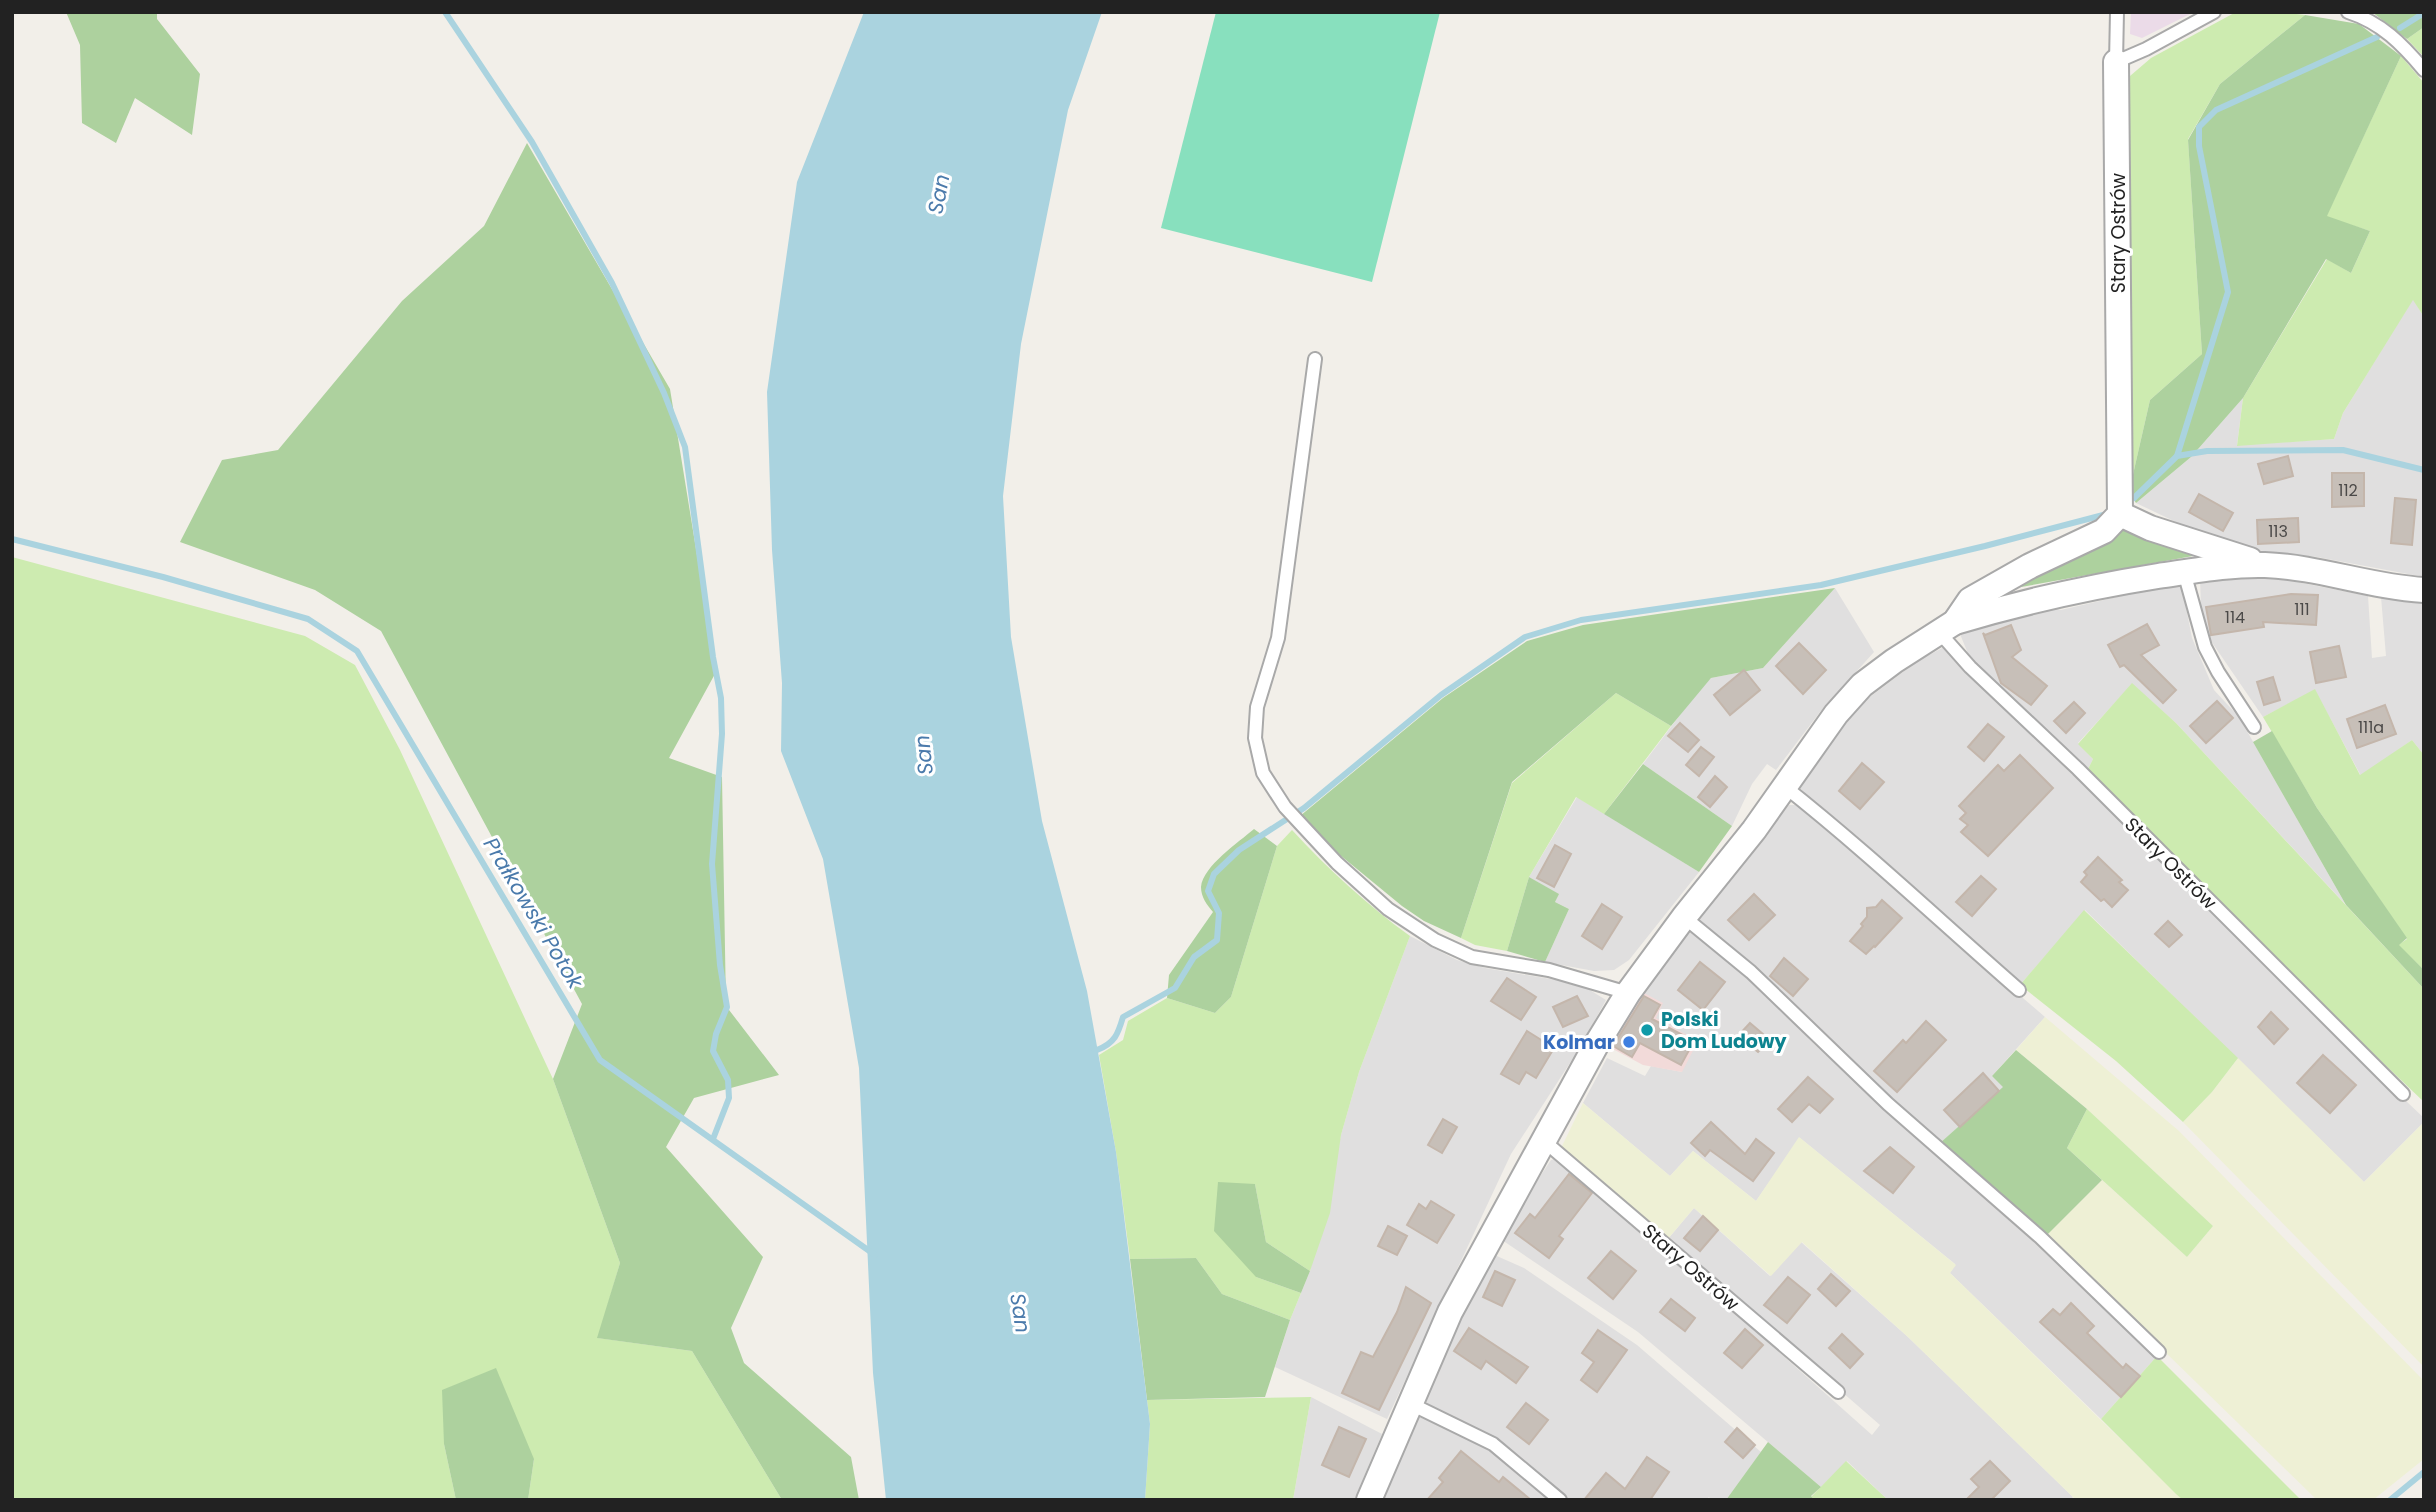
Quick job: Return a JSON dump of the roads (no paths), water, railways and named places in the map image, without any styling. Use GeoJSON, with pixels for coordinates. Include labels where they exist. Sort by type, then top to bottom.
{"type":"FeatureCollection","features":[{"type":"Feature","properties":{"kind":"street","name":"Stary Ostrów"},"geometry":{"type":"LineString","coordinates":[[2116,62],[2120,514]]}},
{"type":"Feature","properties":{"kind":"street"},"geometry":{"type":"LineString","coordinates":[[1369,1500],[1450,1312],[1595,1045],[1628,993],[1684,917],[1754,830],[1836,714],[1862,685],[1947,627],[1970,600],[2030,566],[2104,531],[2120,514],[2150,528],[2264,565]]}},
{"type":"Feature","properties":{"kind":"street"},"geometry":{"type":"LineString","coordinates":[[1947,627],[2050,596],[2113,583],[2184,572],[2264,565],[2312,569],[2424,590]]}},
{"type":"Feature","properties":{"kind":"lane"},"geometry":{"type":"LineString","coordinates":[[2117,12],[2116,62],[2214,12]]}},
{"type":"Feature","properties":{"kind":"lane"},"geometry":{"type":"LineString","coordinates":[[2348,12],[2364,17],[2397,39],[2424,70]]}},
{"type":"Feature","properties":{"kind":"lane"},"geometry":{"type":"LineString","coordinates":[[1315,359],[1278,638],[1258,707],[1255,738],[1263,773],[1300,825],[1388,909],[1435,940],[1472,957],[1549,970],[1628,993]]}},
{"type":"Feature","properties":{"kind":"lane"},"geometry":{"type":"LineString","coordinates":[[2184,572],[2205,647],[2254,727]]}},
{"type":"Feature","properties":{"kind":"lane","name":"Stary Ostrów"},"geometry":{"type":"LineString","coordinates":[[1947,627],[1970,667],[2078,769],[2403,1094]]}},
{"type":"Feature","properties":{"kind":"lane"},"geometry":{"type":"LineString","coordinates":[[1784,786],[1851,839],[2019,990]]}},
{"type":"Feature","properties":{"kind":"lane"},"geometry":{"type":"LineString","coordinates":[[1684,917],[1751,971],[1888,1104],[2040,1237],[2159,1352]]}},
{"type":"Feature","properties":{"kind":"lane","name":"Stary Ostrów"},"geometry":{"type":"LineString","coordinates":[[1544,1141],[1838,1392]]}},
{"type":"Feature","properties":{"kind":"lane"},"geometry":{"type":"LineString","coordinates":[[1409,1403],[1493,1444],[1560,1500]]}},
{"type":"Feature","properties":{"kind":"water","name":"San"},"geometry":{"type":"Polygon","coordinates":[[[864,12],[1102,12],[1068,110],[1021,344],[1003,496],[1011,637],[1042,821],[1087,991],[1116,1152],[1150,1424],[1145,1500],[886,1500],[873,1373],[859,1068],[823,859],[781,751],[782,683],[772,550],[767,392],[797,182],[864,12]]]}},
{"type":"Feature","properties":{"kind":"waterway"},"geometry":{"type":"LineString","coordinates":[[445,12],[532,142],[612,283],[664,393],[685,447],[721,698],[722,734],[712,864],[720,965],[727,1007],[716,1034],[713,1051],[728,1080],[729,1098],[713,1139]]}},
{"type":"Feature","properties":{"kind":"waterway"},"geometry":{"type":"LineString","coordinates":[[2400,28],[2424,13]]}},
{"type":"Feature","properties":{"kind":"waterway"},"geometry":{"type":"LineString","coordinates":[[2134,498],[2177,456],[2228,292],[2199,146],[2199,127],[2216,110],[2377,37]]}},
{"type":"Feature","properties":{"kind":"waterway"},"geometry":{"type":"LineString","coordinates":[[2177,456],[2207,451],[2343,450],[2424,470]]}},
{"type":"Feature","properties":{"kind":"waterway"},"geometry":{"type":"LineString","coordinates":[[1092,1048],[1097,1050],[1112,1041],[1123,1017],[1175,988],[1194,957],[1217,940],[1219,913],[1208,891],[1214,874],[1239,850],[1304,808],[1441,695],[1525,637],[1581,620],[1821,585],[2107,514]]}},
{"type":"Feature","properties":{"kind":"waterway","name":"Prałkowski Potok"},"geometry":{"type":"LineString","coordinates":[[12,539],[163,577],[308,619],[357,651],[600,1060],[875,1255]]}},
{"type":"Feature","properties":{"kind":"waterway"},"geometry":{"type":"LineString","coordinates":[[2390,1500],[2424,1472]]}},
{"type":"Feature","properties":{"kind":"place","name":"Polski Dom Ludowy"},"geometry":{"type":"Point","coordinates":[1647,1030]}},
{"type":"Feature","properties":{"kind":"place","name":"Kolmar"},"geometry":{"type":"Point","coordinates":[1629,1042]}}]}
